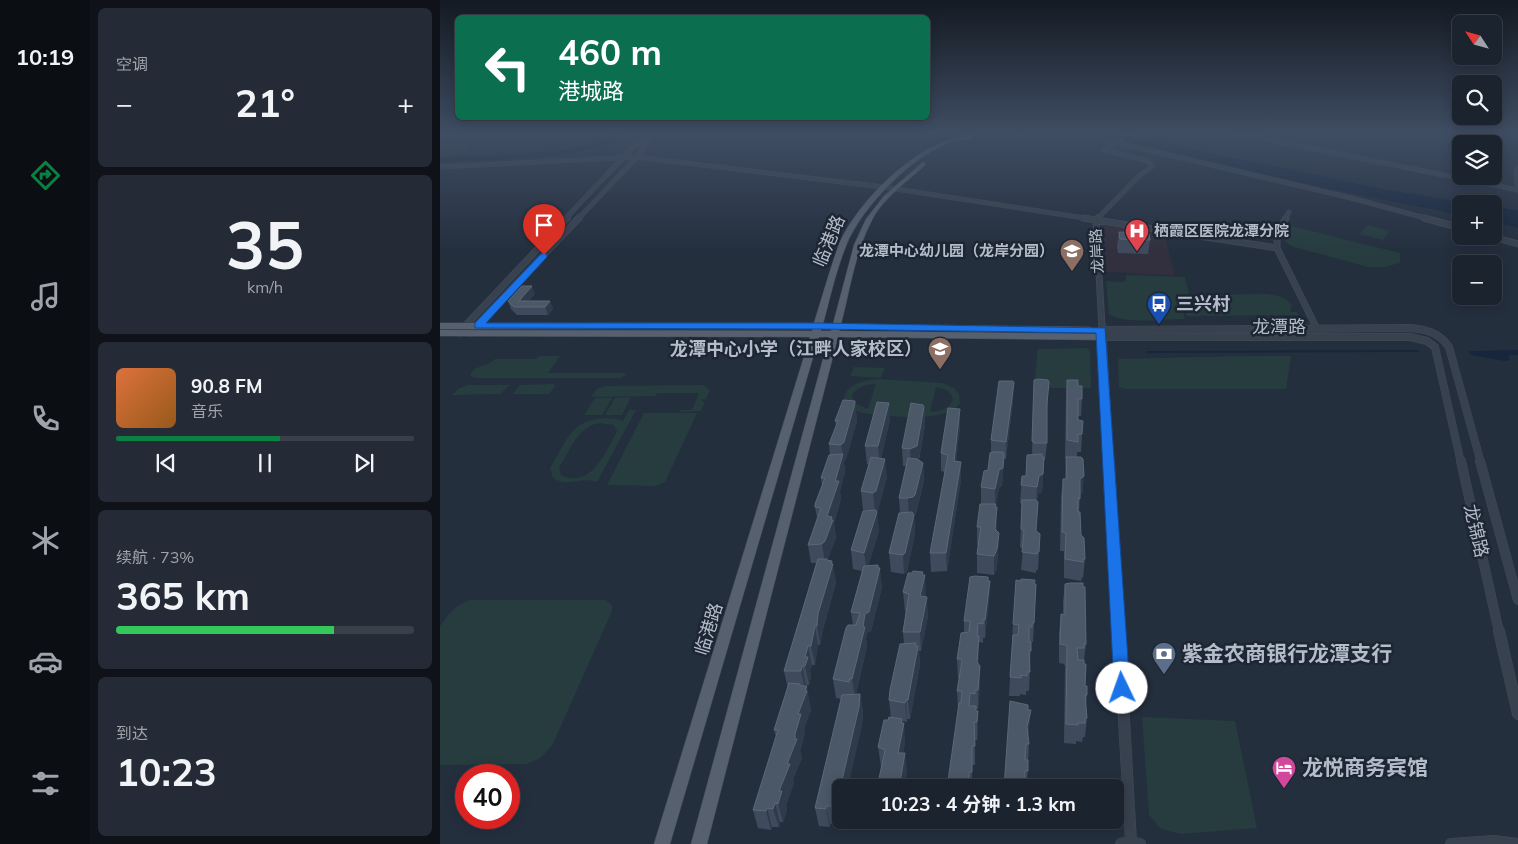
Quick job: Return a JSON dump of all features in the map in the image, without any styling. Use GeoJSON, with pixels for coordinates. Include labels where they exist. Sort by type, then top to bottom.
{"type":"FeatureCollection","features":[{"type":"Feature","properties":{"kind":"main road","name":"临港路"},"geometry":{"type":"LineString","coordinates":[[699,844],[858,245],[869,219],[888,188],[901,172]]}},
{"type":"Feature","properties":{"kind":"main road","name":"临港路"},"geometry":{"type":"LineString","coordinates":[[662,844],[842,246],[860,213],[888,188],[910,172]]}},
{"type":"Feature","properties":{"kind":"main road"},"geometry":{"type":"LineString","coordinates":[[440,326],[468,329],[1101,333]]}},
{"type":"Feature","properties":{"kind":"main road"},"geometry":{"type":"LineString","coordinates":[[440,333],[459,333],[478,326],[817,330]]}},
{"type":"Feature","properties":{"kind":"street"},"geometry":{"type":"LineString","coordinates":[[468,329],[612,172]]}},
{"type":"Feature","properties":{"kind":"street"},"geometry":{"type":"LineString","coordinates":[[478,326],[623,172]]}},
{"type":"Feature","properties":{"kind":"street"},"geometry":{"type":"LineString","coordinates":[[762,172],[888,188],[1277,248]]}},
{"type":"Feature","properties":{"kind":"street","name":"龙岸路"},"geometry":{"type":"LineString","coordinates":[[1131,843],[1096,220],[1144,172]]}},
{"type":"Feature","properties":{"kind":"street"},"geometry":{"type":"LineString","coordinates":[[1243,172],[1351,198],[1452,226]]}},
{"type":"Feature","properties":{"kind":"street"},"geometry":{"type":"LineString","coordinates":[[1436,172],[1518,189],[1516,172]]}},
{"type":"Feature","properties":{"kind":"street"},"geometry":{"type":"LineString","coordinates":[[1289,212],[1276,234],[1277,248],[1316,327]]}},
{"type":"Feature","properties":{"kind":"street"},"geometry":{"type":"LineString","coordinates":[[1502,240],[1518,244]]}},
{"type":"Feature","properties":{"kind":"street","name":"龙潭路"},"geometry":{"type":"LineString","coordinates":[[1101,333],[1316,327],[1418,328],[1441,336],[1449,347]]}},
{"type":"Feature","properties":{"kind":"street","name":"龙潭路"},"geometry":{"type":"LineString","coordinates":[[1101,333],[1410,337],[1426,341],[1435,348]]}},
{"type":"Feature","properties":{"kind":"street","name":"龙锦路"},"geometry":{"type":"LineString","coordinates":[[1449,347],[1518,600]]}},
{"type":"Feature","properties":{"kind":"street","name":"龙锦路"},"geometry":{"type":"LineString","coordinates":[[1435,348],[1518,714]]}},
{"type":"Feature","properties":{"kind":"street"},"geometry":{"type":"LineString","coordinates":[[1451,844],[1494,841],[1518,844]]}},
{"type":"Feature","properties":{"kind":"shaded area","name":"栖霞区医院龙潭分院"},"geometry":{"type":"Polygon","coordinates":[[[1109,224],[1164,233],[1175,275],[1106,272],[1103,226],[1109,224]]]}},
{"type":"Feature","properties":{"kind":"green space"},"geometry":{"type":"Polygon","coordinates":[[[1367,225],[1390,231],[1383,240],[1360,234],[1367,225]]]}},
{"type":"Feature","properties":{"kind":"green space"},"geometry":{"type":"Polygon","coordinates":[[[1291,226],[1400,253],[1400,263],[1384,267],[1368,267],[1294,247],[1285,240],[1291,226]]]}},
{"type":"Feature","properties":{"kind":"green space"},"geometry":{"type":"Polygon","coordinates":[[[1126,275],[1185,277],[1189,294],[1183,312],[1185,319],[1146,321],[1125,319],[1109,314],[1106,281],[1123,282],[1126,280],[1126,275]]]}},
{"type":"Feature","properties":{"kind":"green space"},"geometry":{"type":"Polygon","coordinates":[[[1265,294],[1284,299],[1292,306],[1290,312],[1297,312],[1299,315],[1187,316],[1186,313],[1197,313],[1190,309],[1187,303],[1189,299],[1197,295],[1265,294]]]}},
{"type":"Feature","properties":{"kind":"green space"},"geometry":{"type":"Polygon","coordinates":[[[1087,348],[1090,352],[1091,388],[1034,388],[1038,349],[1087,348]]]}},
{"type":"Feature","properties":{"kind":"green space"},"geometry":{"type":"Polygon","coordinates":[[[539,356],[560,356],[548,373],[624,373],[626,375],[621,378],[478,378],[470,375],[475,369],[495,359],[536,359],[539,356]]]}},
{"type":"Feature","properties":{"kind":"green space"},"geometry":{"type":"Polygon","coordinates":[[[1291,356],[1286,389],[1126,389],[1119,387],[1118,359],[1291,356]]]}},
{"type":"Feature","properties":{"kind":"green space"},"geometry":{"type":"Polygon","coordinates":[[[854,367],[885,368],[881,378],[850,376],[854,367]]]}},
{"type":"Feature","properties":{"kind":"green space"},"geometry":{"type":"Polygon","coordinates":[[[873,380],[942,383],[954,388],[959,394],[960,403],[953,410],[942,414],[914,417],[885,416],[853,410],[844,401],[847,391],[856,384],[873,380]],[[876,384],[865,385],[856,390],[852,395],[854,403],[868,409],[876,384]],[[936,387],[930,412],[944,409],[953,400],[947,390],[936,387]]]}},
{"type":"Feature","properties":{"kind":"green space"},"geometry":{"type":"Polygon","coordinates":[[[553,384],[555,386],[549,394],[513,394],[520,385],[553,384]]]}},
{"type":"Feature","properties":{"kind":"green space"},"geometry":{"type":"Polygon","coordinates":[[[468,385],[510,385],[500,394],[452,395],[458,389],[468,385]]]}},
{"type":"Feature","properties":{"kind":"green space"},"geometry":{"type":"Polygon","coordinates":[[[703,385],[710,390],[706,399],[700,400],[705,402],[701,411],[680,412],[681,410],[692,410],[699,393],[657,393],[655,396],[591,397],[597,389],[605,386],[703,385]]]}},
{"type":"Feature","properties":{"kind":"green space"},"geometry":{"type":"Polygon","coordinates":[[[631,397],[622,415],[605,415],[615,398],[631,397]]]}},
{"type":"Feature","properties":{"kind":"green space"},"geometry":{"type":"Polygon","coordinates":[[[595,398],[612,398],[602,415],[584,415],[595,398]]]}},
{"type":"Feature","properties":{"kind":"green space"},"geometry":{"type":"Polygon","coordinates":[[[629,410],[636,410],[597,482],[586,480],[564,482],[553,478],[550,468],[567,438],[574,430],[590,420],[611,418],[623,421],[629,410]],[[599,423],[585,429],[575,440],[559,468],[561,475],[572,478],[581,477],[589,473],[602,458],[617,431],[614,425],[599,423]]]}},
{"type":"Feature","properties":{"kind":"green space"},"geometry":{"type":"Polygon","coordinates":[[[644,413],[697,413],[665,482],[655,486],[607,485],[644,413]]]}},
{"type":"Feature","properties":{"kind":"green space"},"geometry":{"type":"Polygon","coordinates":[[[470,600],[605,600],[612,605],[612,611],[552,746],[539,759],[526,764],[440,765],[440,627],[452,610],[470,600]]]}},
{"type":"Feature","properties":{"kind":"green space"},"geometry":{"type":"Polygon","coordinates":[[[1142,717],[1235,721],[1257,828],[1181,834],[1161,829],[1149,815],[1142,717]]]}},
{"type":"Feature","properties":{"kind":"water"},"geometry":{"type":"Polygon","coordinates":[[[1257,172],[1302,172],[1382,189],[1452,200],[1452,213],[1319,187],[1257,172]]]}},
{"type":"Feature","properties":{"kind":"water"},"geometry":{"type":"Polygon","coordinates":[[[1502,208],[1518,210],[1518,228],[1502,224],[1502,208]]]}},
{"type":"Feature","properties":{"kind":"water"},"geometry":{"type":"Polygon","coordinates":[[[1518,350],[1518,355],[1510,355],[1508,357],[1510,360],[1505,361],[1471,355],[1469,351],[1518,350]]]}},
{"type":"Feature","properties":{"kind":"building"},"geometry":{"type":"Polygon","coordinates":[[[1119,232],[1149,233],[1150,240],[1120,239],[1119,232]]]}},
{"type":"Feature","properties":{"kind":"building"},"geometry":{"type":"Polygon","coordinates":[[[522,286],[532,286],[519,301],[550,301],[545,307],[514,307],[508,301],[522,286]]]}},
{"type":"Feature","properties":{"kind":"building"},"geometry":{"type":"Polygon","coordinates":[[[1034,380],[1048,380],[1049,382],[1047,443],[1034,443],[1032,441],[1034,380]]]}},
{"type":"Feature","properties":{"kind":"building"},"geometry":{"type":"Polygon","coordinates":[[[1067,380],[1078,380],[1078,386],[1082,386],[1082,399],[1078,399],[1078,420],[1083,421],[1082,434],[1078,434],[1078,442],[1067,440],[1067,380]]]}},
{"type":"Feature","properties":{"kind":"building"},"geometry":{"type":"Polygon","coordinates":[[[999,381],[1013,381],[1014,383],[1006,442],[991,440],[999,381]]]}},
{"type":"Feature","properties":{"kind":"building"},"geometry":{"type":"Polygon","coordinates":[[[843,400],[855,401],[844,442],[841,445],[829,444],[838,421],[835,421],[843,400]]]}},
{"type":"Feature","properties":{"kind":"building"},"geometry":{"type":"Polygon","coordinates":[[[877,402],[889,403],[878,446],[865,446],[877,402]]]}},
{"type":"Feature","properties":{"kind":"building"},"geometry":{"type":"Polygon","coordinates":[[[911,403],[923,405],[924,407],[917,446],[910,449],[902,448],[911,403]]]}},
{"type":"Feature","properties":{"kind":"building"},"geometry":{"type":"Polygon","coordinates":[[[948,408],[960,409],[954,461],[961,462],[946,553],[930,553],[948,455],[941,453],[948,408]]]}},
{"type":"Feature","properties":{"kind":"building"},"geometry":{"type":"Polygon","coordinates":[[[1003,452],[1004,454],[1003,468],[999,470],[995,489],[981,487],[984,471],[988,470],[990,453],[1003,452]]]}},
{"type":"Feature","properties":{"kind":"building"},"geometry":{"type":"Polygon","coordinates":[[[843,454],[835,481],[839,481],[827,516],[832,517],[831,520],[833,520],[825,541],[822,544],[808,545],[821,508],[815,507],[815,504],[825,478],[821,478],[829,455],[843,454]]]}},
{"type":"Feature","properties":{"kind":"building"},"geometry":{"type":"Polygon","coordinates":[[[1042,454],[1042,457],[1044,457],[1043,474],[1039,476],[1037,487],[1021,485],[1022,476],[1026,476],[1027,455],[1042,454]]]}},
{"type":"Feature","properties":{"kind":"building"},"geometry":{"type":"Polygon","coordinates":[[[871,457],[885,459],[876,491],[873,493],[861,491],[871,457]]]}},
{"type":"Feature","properties":{"kind":"building"},"geometry":{"type":"Polygon","coordinates":[[[1066,457],[1081,457],[1083,459],[1084,476],[1080,479],[1078,512],[1080,512],[1081,535],[1084,538],[1085,559],[1083,559],[1083,562],[1065,559],[1066,533],[1062,532],[1063,479],[1067,479],[1066,457]]]}},
{"type":"Feature","properties":{"kind":"building"},"geometry":{"type":"Polygon","coordinates":[[[908,458],[917,459],[923,463],[915,495],[908,498],[899,498],[908,458]]]}},
{"type":"Feature","properties":{"kind":"building"},"geometry":{"type":"Polygon","coordinates":[[[1022,500],[1036,500],[1038,502],[1036,531],[1040,534],[1039,552],[1037,554],[1022,552],[1024,531],[1021,529],[1022,500]]]}},
{"type":"Feature","properties":{"kind":"building"},"geometry":{"type":"Polygon","coordinates":[[[980,504],[996,504],[995,507],[997,507],[995,529],[999,533],[994,556],[977,554],[981,527],[977,527],[980,504]]]}},
{"type":"Feature","properties":{"kind":"building"},"geometry":{"type":"Polygon","coordinates":[[[876,510],[877,512],[864,553],[851,550],[863,511],[876,510]]]}},
{"type":"Feature","properties":{"kind":"building"},"geometry":{"type":"Polygon","coordinates":[[[912,512],[914,515],[905,553],[903,555],[889,553],[899,513],[912,512]]]}},
{"type":"Feature","properties":{"kind":"building"},"geometry":{"type":"Polygon","coordinates":[[[818,559],[827,559],[832,561],[831,564],[833,564],[818,614],[817,626],[815,626],[811,646],[808,646],[805,657],[808,657],[801,671],[784,671],[818,559]]]}},
{"type":"Feature","properties":{"kind":"building"},"geometry":{"type":"Polygon","coordinates":[[[878,565],[878,568],[880,568],[869,612],[865,614],[863,627],[865,627],[852,679],[849,679],[849,682],[833,679],[846,628],[848,625],[856,625],[860,613],[851,612],[864,566],[878,565]]]}},
{"type":"Feature","properties":{"kind":"building"},"geometry":{"type":"Polygon","coordinates":[[[913,571],[923,572],[922,575],[925,575],[920,596],[927,597],[920,632],[903,632],[909,594],[903,592],[908,573],[913,571]]]}},
{"type":"Feature","properties":{"kind":"building"},"geometry":{"type":"Polygon","coordinates":[[[970,577],[988,577],[988,581],[990,581],[985,620],[983,619],[983,624],[978,623],[977,662],[980,666],[978,690],[975,690],[975,694],[970,693],[969,706],[976,706],[976,711],[978,711],[977,722],[974,722],[975,746],[972,746],[972,772],[969,772],[969,779],[948,779],[962,691],[957,691],[962,661],[957,659],[961,633],[969,632],[970,621],[964,621],[970,577]]]}},
{"type":"Feature","properties":{"kind":"building"},"geometry":{"type":"Polygon","coordinates":[[[1021,579],[1035,580],[1034,584],[1036,584],[1034,623],[1032,623],[1032,627],[1029,627],[1029,642],[1031,642],[1031,651],[1029,651],[1030,672],[1027,672],[1027,676],[1021,675],[1021,678],[1010,677],[1013,635],[1018,635],[1019,625],[1013,624],[1016,580],[1021,581],[1021,579]]]}},
{"type":"Feature","properties":{"kind":"building"},"geometry":{"type":"Polygon","coordinates":[[[1083,583],[1083,587],[1085,587],[1086,644],[1084,644],[1084,648],[1077,648],[1078,660],[1084,660],[1084,664],[1086,664],[1085,686],[1087,686],[1087,695],[1085,695],[1087,718],[1085,718],[1085,723],[1078,723],[1078,725],[1066,724],[1067,647],[1060,644],[1061,614],[1065,615],[1065,584],[1083,583]]]}},
{"type":"Feature","properties":{"kind":"building"},"geometry":{"type":"Polygon","coordinates":[[[916,643],[915,646],[918,646],[908,700],[905,703],[889,700],[900,644],[916,643]]]}},
{"type":"Feature","properties":{"kind":"building"},"geometry":{"type":"Polygon","coordinates":[[[789,683],[807,686],[805,691],[807,691],[798,714],[801,714],[795,734],[795,739],[797,739],[787,764],[790,764],[779,791],[782,791],[778,804],[775,803],[773,809],[767,808],[766,811],[753,810],[778,730],[774,730],[789,683]]]}},
{"type":"Feature","properties":{"kind":"building"},"geometry":{"type":"Polygon","coordinates":[[[860,694],[859,707],[842,779],[832,779],[832,806],[826,806],[826,809],[815,808],[842,695],[860,694]]]}},
{"type":"Feature","properties":{"kind":"building"},"geometry":{"type":"Polygon","coordinates":[[[1010,701],[1028,705],[1028,710],[1031,710],[1027,727],[1029,744],[1026,744],[1025,760],[1028,760],[1028,771],[1025,771],[1024,779],[1005,779],[1010,701]]]}},
{"type":"Feature","properties":{"kind":"building"},"geometry":{"type":"Polygon","coordinates":[[[889,717],[902,719],[901,723],[904,723],[898,753],[905,753],[901,779],[879,779],[885,750],[878,747],[884,720],[888,720],[889,717]]]}},
{"type":"Feature","properties":{"kind":"waterway"},"geometry":{"type":"LineString","coordinates":[[1147,352],[1418,351]]}},
{"type":"Feature","properties":{"kind":"place","name":"栖霞区医院龙潭分院"},"geometry":{"type":"Point","coordinates":[1137,252]}},
{"type":"Feature","properties":{"kind":"place","name":"龙潭中心幼儿园（龙岸分园）"},"geometry":{"type":"Point","coordinates":[1072,272]}},
{"type":"Feature","properties":{"kind":"place","name":"三兴村"},"geometry":{"type":"Point","coordinates":[1159,325]}},
{"type":"Feature","properties":{"kind":"place","name":"龙潭中心小学（江畔人家校区）"},"geometry":{"type":"Point","coordinates":[940,370]}},
{"type":"Feature","properties":{"kind":"place","name":"紫金农商银行龙潭支行"},"geometry":{"type":"Point","coordinates":[1164,675]}},
{"type":"Feature","properties":{"kind":"place","name":"龙悦商务宾馆"},"geometry":{"type":"Point","coordinates":[1284,789]}},
{"type":"Feature","properties":{"kind":"route"},"geometry":{"type":"LineString","coordinates":[[544,255],[478,326],[818,326],[1101,330],[1122,688]]}}]}
